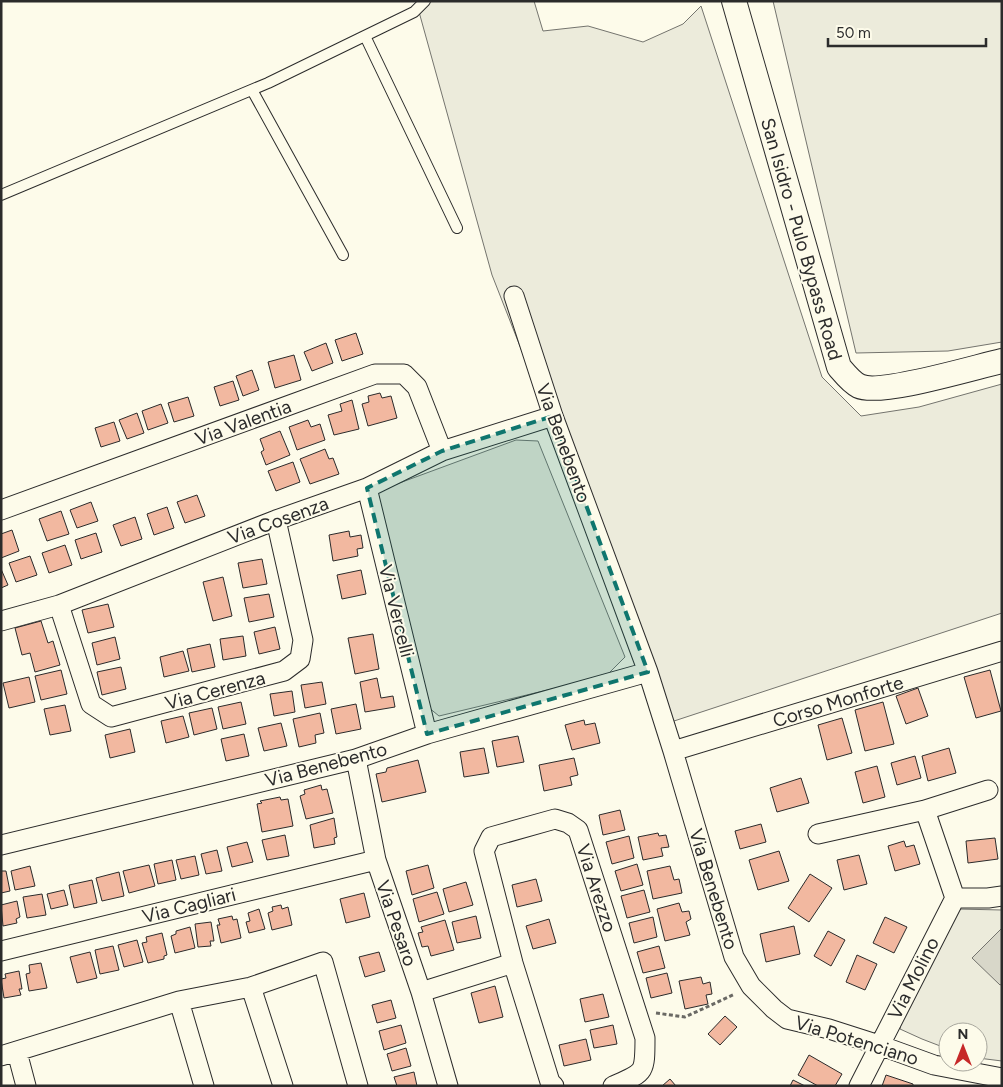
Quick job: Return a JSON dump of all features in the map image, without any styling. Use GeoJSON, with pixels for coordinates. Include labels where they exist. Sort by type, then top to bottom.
{"type":"FeatureCollection","features":[{"type":"Feature","properties":{"kind":"street","name":"San Isidro - Pulo Bypass Road"},"geometry":{"type":"LineString","coordinates":[[734,1],[839,367],[859,386],[873,389],[914,383],[1002,361]]}},
{"type":"Feature","properties":{"kind":"street","name":"Via Benebento"},"geometry":{"type":"LineString","coordinates":[[514,296],[553,416],[648,672],[734,957],[751,986],[774,1009]]}},
{"type":"Feature","properties":{"kind":"street","name":"Via Valentia"},"geometry":{"type":"LineString","coordinates":[[1,510],[375,374],[404,374],[417,386],[442,451]]}},
{"type":"Feature","properties":{"kind":"street","name":"Via Cosenza"},"geometry":{"type":"LineString","coordinates":[[1,621],[59,605],[276,520],[367,488],[442,451],[553,416]]}},
{"type":"Feature","properties":{"kind":"street","name":"Via Vercelli"},"geometry":{"type":"LineString","coordinates":[[367,488],[427,734]]}},
{"type":"Feature","properties":{"kind":"street","name":"Via Cerenza"},"geometry":{"type":"LineString","coordinates":[[59,605],[91,704],[111,717],[284,671],[300,659],[303,640],[276,520]]}},
{"type":"Feature","properties":{"kind":"street","name":"Corso Monforte"},"geometry":{"type":"LineString","coordinates":[[673,751],[1002,651]]}},
{"type":"Feature","properties":{"kind":"street","name":"Via Benebento"},"geometry":{"type":"LineString","coordinates":[[1,845],[356,759],[427,734],[648,672]]}},
{"type":"Feature","properties":{"kind":"street","name":"Via Pesaro"},"geometry":{"type":"LineString","coordinates":[[356,759],[376,860],[421,992],[448,1086]]}},
{"type":"Feature","properties":{"kind":"street"},"geometry":{"type":"LineString","coordinates":[[818,834],[926,810],[988,790]]}},
{"type":"Feature","properties":{"kind":"street"},"geometry":{"type":"LineString","coordinates":[[926,810],[955,898],[1002,896]]}},
{"type":"Feature","properties":{"kind":"street","name":"Via Arezzo"},"geometry":{"type":"LineString","coordinates":[[554,1086],[550,1082],[513,963],[484,852],[491,836],[555,820],[568,823],[578,830],[646,1038],[646,1062],[639,1074],[613,1086]]}},
{"type":"Feature","properties":{"kind":"street","name":"Via Cagliari"},"geometry":{"type":"LineString","coordinates":[[1,951],[376,860]]}},
{"type":"Feature","properties":{"kind":"street","name":"Via Molino"},"geometry":{"type":"LineString","coordinates":[[859,1086],[955,898]]}},
{"type":"Feature","properties":{"kind":"street"},"geometry":{"type":"LineString","coordinates":[[26,1086],[9,1054],[179,1001],[251,987],[324,962],[358,1086]]}},
{"type":"Feature","properties":{"kind":"street"},"geometry":{"type":"LineString","coordinates":[[421,992],[513,963]]}},
{"type":"Feature","properties":{"kind":"street"},"geometry":{"type":"LineString","coordinates":[[251,987],[282,1086]]}},
{"type":"Feature","properties":{"kind":"street"},"geometry":{"type":"LineString","coordinates":[[179,1001],[204,1086]]}},
{"type":"Feature","properties":{"kind":"street","name":"Via Potenciano"},"geometry":{"type":"LineString","coordinates":[[774,1009],[787,1019],[829,1029],[934,1065],[1002,1078]]}},
{"type":"Feature","properties":{"kind":"lane"},"geometry":{"type":"LineString","coordinates":[[1,196],[252,90],[414,12],[425,1]]}},
{"type":"Feature","properties":{"kind":"lane"},"geometry":{"type":"LineString","coordinates":[[365,36],[457,228]]}},
{"type":"Feature","properties":{"kind":"lane"},"geometry":{"type":"LineString","coordinates":[[252,90],[344,255]]}},
{"type":"Feature","properties":{"kind":"path"},"geometry":{"type":"LineString","coordinates":[[637,1011],[685,1017],[751,986]]}},
{"type":"Feature","properties":{"kind":"highlighted area"},"geometry":{"type":"Polygon","coordinates":[[[553,416],[648,672],[427,734],[367,488],[442,451],[553,416]]]}},
{"type":"Feature","properties":{"kind":"shaded area"},"geometry":{"type":"Polygon","coordinates":[[[416,1],[534,1],[543,31],[588,26],[643,42],[683,24],[701,6],[822,377],[861,416],[919,407],[1002,384],[1002,613],[668,723],[492,275],[416,1]]]}},
{"type":"Feature","properties":{"kind":"shaded area"},"geometry":{"type":"Polygon","coordinates":[[[773,1],[1002,1],[1002,342],[948,351],[856,353],[773,1]]]}},
{"type":"Feature","properties":{"kind":"shaded area"},"geometry":{"type":"Polygon","coordinates":[[[516,440],[538,441],[625,657],[606,676],[439,716],[428,707],[375,492],[516,440]]]}},
{"type":"Feature","properties":{"kind":"shaded area"},"geometry":{"type":"Polygon","coordinates":[[[957,909],[1002,910],[1002,1061],[988,1059],[988,1022],[938,1022],[938,1045],[900,1029],[903,1012],[957,909]]]}},
{"type":"Feature","properties":{"kind":"shaded area"},"geometry":{"type":"Polygon","coordinates":[[[1002,928],[1002,984],[1000,985],[972,958],[1002,928]]]}},
{"type":"Feature","properties":{"kind":"building"},"geometry":{"type":"Polygon","coordinates":[[[356,333],[363,354],[342,361],[335,340],[356,333]]]}},
{"type":"Feature","properties":{"kind":"building"},"geometry":{"type":"Polygon","coordinates":[[[326,343],[333,363],[312,371],[304,352],[326,343]]]}},
{"type":"Feature","properties":{"kind":"building"},"geometry":{"type":"Polygon","coordinates":[[[294,355],[301,380],[275,388],[268,362],[294,355]]]}},
{"type":"Feature","properties":{"kind":"building"},"geometry":{"type":"Polygon","coordinates":[[[252,370],[259,390],[243,396],[236,376],[252,370]]]}},
{"type":"Feature","properties":{"kind":"building"},"geometry":{"type":"Polygon","coordinates":[[[233,381],[239,400],[220,406],[214,387],[233,381]]]}},
{"type":"Feature","properties":{"kind":"building"},"geometry":{"type":"Polygon","coordinates":[[[380,393],[382,398],[391,396],[397,418],[368,426],[362,404],[369,402],[368,396],[380,393]]]}},
{"type":"Feature","properties":{"kind":"building"},"geometry":{"type":"Polygon","coordinates":[[[188,397],[194,416],[174,422],[168,403],[188,397]]]}},
{"type":"Feature","properties":{"kind":"building"},"geometry":{"type":"Polygon","coordinates":[[[352,400],[359,429],[334,435],[328,415],[342,411],[340,404],[352,400]]]}},
{"type":"Feature","properties":{"kind":"building"},"geometry":{"type":"Polygon","coordinates":[[[161,404],[168,423],[148,430],[142,411],[161,404]]]}},
{"type":"Feature","properties":{"kind":"building"},"geometry":{"type":"Polygon","coordinates":[[[137,413],[144,433],[127,439],[119,420],[137,413]]]}},
{"type":"Feature","properties":{"kind":"building"},"geometry":{"type":"Polygon","coordinates":[[[308,420],[311,427],[320,424],[325,440],[297,450],[289,427],[308,420]]]}},
{"type":"Feature","properties":{"kind":"building"},"geometry":{"type":"Polygon","coordinates":[[[114,422],[120,441],[101,447],[95,428],[114,422]]]}},
{"type":"Feature","properties":{"kind":"building"},"geometry":{"type":"Polygon","coordinates":[[[280,431],[290,455],[266,465],[261,452],[264,450],[260,439],[280,431]]]}},
{"type":"Feature","properties":{"kind":"building"},"geometry":{"type":"Polygon","coordinates":[[[325,449],[329,459],[333,458],[339,474],[310,484],[300,459],[325,449]]]}},
{"type":"Feature","properties":{"kind":"building"},"geometry":{"type":"Polygon","coordinates":[[[293,462],[300,482],[276,491],[268,471],[293,462]]]}},
{"type":"Feature","properties":{"kind":"building"},"geometry":{"type":"Polygon","coordinates":[[[197,495],[205,516],[185,523],[177,502],[197,495]]]}},
{"type":"Feature","properties":{"kind":"building"},"geometry":{"type":"Polygon","coordinates":[[[91,502],[98,521],[77,528],[70,510],[91,502]]]}},
{"type":"Feature","properties":{"kind":"building"},"geometry":{"type":"Polygon","coordinates":[[[167,507],[174,528],[154,535],[147,514],[167,507]]]}},
{"type":"Feature","properties":{"kind":"building"},"geometry":{"type":"Polygon","coordinates":[[[61,511],[69,534],[47,541],[39,519],[61,511]]]}},
{"type":"Feature","properties":{"kind":"building"},"geometry":{"type":"Polygon","coordinates":[[[135,517],[142,539],[121,546],[113,525],[135,517]]]}},
{"type":"Feature","properties":{"kind":"building"},"geometry":{"type":"Polygon","coordinates":[[[12,530],[19,551],[1,558],[1,534],[12,530]]]}},
{"type":"Feature","properties":{"kind":"building"},"geometry":{"type":"Polygon","coordinates":[[[349,531],[350,537],[361,535],[363,548],[357,549],[358,556],[333,561],[329,535],[349,531]]]}},
{"type":"Feature","properties":{"kind":"building"},"geometry":{"type":"Polygon","coordinates":[[[96,533],[102,552],[81,559],[75,540],[96,533]]]}},
{"type":"Feature","properties":{"kind":"building"},"geometry":{"type":"Polygon","coordinates":[[[65,545],[72,565],[49,573],[42,553],[65,545]]]}},
{"type":"Feature","properties":{"kind":"building"},"geometry":{"type":"Polygon","coordinates":[[[30,556],[37,575],[16,582],[9,563],[30,556]]]}},
{"type":"Feature","properties":{"kind":"building"},"geometry":{"type":"Polygon","coordinates":[[[262,559],[267,584],[243,588],[238,563],[262,559]]]}},
{"type":"Feature","properties":{"kind":"building"},"geometry":{"type":"Polygon","coordinates":[[[1,569],[8,585],[1,588],[1,569]]]}},
{"type":"Feature","properties":{"kind":"building"},"geometry":{"type":"Polygon","coordinates":[[[361,570],[366,594],[342,599],[337,575],[361,570]]]}},
{"type":"Feature","properties":{"kind":"building"},"geometry":{"type":"Polygon","coordinates":[[[223,577],[232,616],[213,621],[203,582],[223,577]]]}},
{"type":"Feature","properties":{"kind":"building"},"geometry":{"type":"Polygon","coordinates":[[[269,594],[274,617],[249,622],[244,598],[269,594]]]}},
{"type":"Feature","properties":{"kind":"building"},"geometry":{"type":"Polygon","coordinates":[[[108,604],[114,627],[88,633],[82,610],[108,604]]]}},
{"type":"Feature","properties":{"kind":"building"},"geometry":{"type":"Polygon","coordinates":[[[41,621],[48,643],[53,641],[60,665],[35,672],[30,653],[22,655],[15,628],[41,621]]]}},
{"type":"Feature","properties":{"kind":"building"},"geometry":{"type":"Polygon","coordinates":[[[275,627],[280,649],[259,654],[254,632],[275,627]]]}},
{"type":"Feature","properties":{"kind":"building"},"geometry":{"type":"Polygon","coordinates":[[[373,634],[379,669],[355,674],[348,638],[373,634]]]}},
{"type":"Feature","properties":{"kind":"building"},"geometry":{"type":"Polygon","coordinates":[[[243,636],[246,656],[223,660],[220,639],[243,636]]]}},
{"type":"Feature","properties":{"kind":"building"},"geometry":{"type":"Polygon","coordinates":[[[115,637],[120,659],[97,665],[92,643],[115,637]]]}},
{"type":"Feature","properties":{"kind":"building"},"geometry":{"type":"Polygon","coordinates":[[[210,644],[215,667],[192,672],[187,649],[210,644]]]}},
{"type":"Feature","properties":{"kind":"building"},"geometry":{"type":"Polygon","coordinates":[[[183,651],[189,671],[164,677],[160,657],[183,651]]]}},
{"type":"Feature","properties":{"kind":"building"},"geometry":{"type":"Polygon","coordinates":[[[121,667],[126,689],[102,695],[97,672],[121,667]]]}},
{"type":"Feature","properties":{"kind":"building"},"geometry":{"type":"Polygon","coordinates":[[[61,670],[67,694],[41,700],[35,676],[61,670]]]}},
{"type":"Feature","properties":{"kind":"building"},"geometry":{"type":"Polygon","coordinates":[[[990,670],[1001,711],[976,718],[964,677],[990,670]]]}},
{"type":"Feature","properties":{"kind":"building"},"geometry":{"type":"Polygon","coordinates":[[[29,677],[35,702],[9,708],[3,683],[29,677]]]}},
{"type":"Feature","properties":{"kind":"building"},"geometry":{"type":"Polygon","coordinates":[[[377,678],[381,698],[393,696],[395,707],[365,712],[360,682],[377,678]]]}},
{"type":"Feature","properties":{"kind":"building"},"geometry":{"type":"Polygon","coordinates":[[[322,682],[326,704],[305,708],[301,685],[322,682]]]}},
{"type":"Feature","properties":{"kind":"building"},"geometry":{"type":"Polygon","coordinates":[[[918,688],[928,716],[906,724],[896,696],[918,688]]]}},
{"type":"Feature","properties":{"kind":"building"},"geometry":{"type":"Polygon","coordinates":[[[292,691],[295,712],[274,716],[270,694],[292,691]]]}},
{"type":"Feature","properties":{"kind":"building"},"geometry":{"type":"Polygon","coordinates":[[[241,702],[246,724],[223,729],[218,707],[241,702]]]}},
{"type":"Feature","properties":{"kind":"building"},"geometry":{"type":"Polygon","coordinates":[[[883,702],[894,744],[865,751],[855,710],[883,702]]]}},
{"type":"Feature","properties":{"kind":"building"},"geometry":{"type":"Polygon","coordinates":[[[356,704],[361,729],[336,734],[331,709],[356,704]]]}},
{"type":"Feature","properties":{"kind":"building"},"geometry":{"type":"Polygon","coordinates":[[[65,705],[71,731],[50,735],[44,709],[65,705]]]}},
{"type":"Feature","properties":{"kind":"building"},"geometry":{"type":"Polygon","coordinates":[[[212,708],[217,729],[194,735],[189,713],[212,708]]]}},
{"type":"Feature","properties":{"kind":"building"},"geometry":{"type":"Polygon","coordinates":[[[320,713],[324,733],[315,735],[316,743],[299,747],[293,719],[320,713]]]}},
{"type":"Feature","properties":{"kind":"building"},"geometry":{"type":"Polygon","coordinates":[[[183,716],[189,737],[166,743],[161,721],[183,716]]]}},
{"type":"Feature","properties":{"kind":"building"},"geometry":{"type":"Polygon","coordinates":[[[842,718],[852,753],[827,760],[818,725],[842,718]]]}},
{"type":"Feature","properties":{"kind":"building"},"geometry":{"type":"Polygon","coordinates":[[[584,720],[585,725],[595,723],[600,743],[572,750],[565,725],[584,720]]]}},
{"type":"Feature","properties":{"kind":"building"},"geometry":{"type":"Polygon","coordinates":[[[281,723],[287,746],[264,751],[258,728],[281,723]]]}},
{"type":"Feature","properties":{"kind":"building"},"geometry":{"type":"Polygon","coordinates":[[[130,729],[135,752],[110,758],[105,735],[130,729]]]}},
{"type":"Feature","properties":{"kind":"building"},"geometry":{"type":"Polygon","coordinates":[[[244,734],[249,756],[226,761],[221,739],[244,734]]]}},
{"type":"Feature","properties":{"kind":"building"},"geometry":{"type":"Polygon","coordinates":[[[518,736],[524,762],[497,767],[492,741],[518,736]]]}},
{"type":"Feature","properties":{"kind":"building"},"geometry":{"type":"Polygon","coordinates":[[[484,748],[489,773],[464,777],[460,752],[484,748]]]}},
{"type":"Feature","properties":{"kind":"building"},"geometry":{"type":"Polygon","coordinates":[[[949,748],[956,773],[928,781],[922,756],[949,748]]]}},
{"type":"Feature","properties":{"kind":"building"},"geometry":{"type":"Polygon","coordinates":[[[915,756],[921,778],[897,785],[891,763],[915,756]]]}},
{"type":"Feature","properties":{"kind":"building"},"geometry":{"type":"Polygon","coordinates":[[[574,758],[578,775],[570,777],[572,785],[544,791],[539,765],[574,758]]]}},
{"type":"Feature","properties":{"kind":"building"},"geometry":{"type":"Polygon","coordinates":[[[418,760],[426,792],[382,802],[376,774],[386,772],[387,768],[418,760]]]}},
{"type":"Feature","properties":{"kind":"building"},"geometry":{"type":"Polygon","coordinates":[[[877,766],[885,797],[863,803],[855,772],[877,766]]]}},
{"type":"Feature","properties":{"kind":"building"},"geometry":{"type":"Polygon","coordinates":[[[801,778],[809,803],[777,812],[770,788],[801,778]]]}},
{"type":"Feature","properties":{"kind":"building"},"geometry":{"type":"Polygon","coordinates":[[[321,785],[322,790],[327,789],[333,813],[306,819],[300,796],[305,794],[304,790],[321,785]]]}},
{"type":"Feature","properties":{"kind":"building"},"geometry":{"type":"Polygon","coordinates":[[[280,797],[281,800],[288,799],[293,826],[262,832],[257,804],[262,803],[260,801],[280,797]]]}},
{"type":"Feature","properties":{"kind":"building"},"geometry":{"type":"Polygon","coordinates":[[[620,810],[625,830],[603,835],[599,815],[620,810]]]}},
{"type":"Feature","properties":{"kind":"building"},"geometry":{"type":"Polygon","coordinates":[[[334,818],[337,837],[334,838],[335,844],[314,848],[310,825],[334,818]]]}},
{"type":"Feature","properties":{"kind":"building"},"geometry":{"type":"Polygon","coordinates":[[[761,824],[766,842],[740,849],[735,831],[761,824]]]}},
{"type":"Feature","properties":{"kind":"building"},"geometry":{"type":"Polygon","coordinates":[[[658,833],[659,836],[666,835],[669,847],[661,848],[663,856],[643,860],[638,837],[658,833]]]}},
{"type":"Feature","properties":{"kind":"building"},"geometry":{"type":"Polygon","coordinates":[[[285,835],[289,856],[267,860],[262,840],[285,835]]]}},
{"type":"Feature","properties":{"kind":"building"},"geometry":{"type":"Polygon","coordinates":[[[629,836],[634,858],[612,864],[606,842],[629,836]]]}},
{"type":"Feature","properties":{"kind":"building"},"geometry":{"type":"Polygon","coordinates":[[[995,838],[998,859],[968,863],[966,841],[995,838]]]}},
{"type":"Feature","properties":{"kind":"building"},"geometry":{"type":"Polygon","coordinates":[[[904,841],[906,847],[914,845],[920,864],[895,871],[888,846],[904,841]]]}},
{"type":"Feature","properties":{"kind":"building"},"geometry":{"type":"Polygon","coordinates":[[[247,842],[253,862],[232,867],[227,847],[247,842]]]}},
{"type":"Feature","properties":{"kind":"building"},"geometry":{"type":"Polygon","coordinates":[[[217,850],[222,871],[206,874],[201,854],[217,850]]]}},
{"type":"Feature","properties":{"kind":"building"},"geometry":{"type":"Polygon","coordinates":[[[779,851],[789,881],[758,890],[749,860],[779,851]]]}},
{"type":"Feature","properties":{"kind":"building"},"geometry":{"type":"Polygon","coordinates":[[[859,855],[867,884],[844,890],[837,860],[859,855]]]}},
{"type":"Feature","properties":{"kind":"building"},"geometry":{"type":"Polygon","coordinates":[[[195,856],[199,875],[181,879],[176,860],[195,856]]]}},
{"type":"Feature","properties":{"kind":"building"},"geometry":{"type":"Polygon","coordinates":[[[172,860],[176,880],[158,884],[154,864],[172,860]]]}},
{"type":"Feature","properties":{"kind":"building"},"geometry":{"type":"Polygon","coordinates":[[[637,864],[643,885],[621,891],[615,871],[637,864]]]}},
{"type":"Feature","properties":{"kind":"building"},"geometry":{"type":"Polygon","coordinates":[[[149,865],[155,886],[129,893],[123,871],[149,865]]]}},
{"type":"Feature","properties":{"kind":"building"},"geometry":{"type":"Polygon","coordinates":[[[428,865],[434,888],[412,895],[406,871],[428,865]]]}},
{"type":"Feature","properties":{"kind":"building"},"geometry":{"type":"Polygon","coordinates":[[[30,866],[35,886],[15,890],[11,871],[30,866]]]}},
{"type":"Feature","properties":{"kind":"building"},"geometry":{"type":"Polygon","coordinates":[[[670,866],[674,880],[679,879],[682,893],[653,899],[647,871],[670,866]]]}},
{"type":"Feature","properties":{"kind":"building"},"geometry":{"type":"Polygon","coordinates":[[[1,871],[6,871],[10,891],[1,893],[1,871]]]}},
{"type":"Feature","properties":{"kind":"building"},"geometry":{"type":"Polygon","coordinates":[[[119,872],[124,896],[102,901],[96,878],[119,872]]]}},
{"type":"Feature","properties":{"kind":"building"},"geometry":{"type":"Polygon","coordinates":[[[810,874],[832,888],[809,922],[788,908],[810,874]]]}},
{"type":"Feature","properties":{"kind":"building"},"geometry":{"type":"Polygon","coordinates":[[[536,879],[542,901],[517,907],[512,885],[536,879]]]}},
{"type":"Feature","properties":{"kind":"building"},"geometry":{"type":"Polygon","coordinates":[[[92,880],[97,903],[74,908],[69,885],[92,880]]]}},
{"type":"Feature","properties":{"kind":"building"},"geometry":{"type":"Polygon","coordinates":[[[466,882],[473,905],[449,912],[443,889],[466,882]]]}},
{"type":"Feature","properties":{"kind":"building"},"geometry":{"type":"Polygon","coordinates":[[[64,890],[68,905],[51,909],[47,894],[64,890]]]}},
{"type":"Feature","properties":{"kind":"building"},"geometry":{"type":"Polygon","coordinates":[[[644,890],[650,912],[627,918],[621,896],[644,890]]]}},
{"type":"Feature","properties":{"kind":"building"},"geometry":{"type":"Polygon","coordinates":[[[437,892],[444,914],[419,922],[413,899],[437,892]]]}},
{"type":"Feature","properties":{"kind":"building"},"geometry":{"type":"Polygon","coordinates":[[[364,893],[370,917],[346,923],[340,899],[364,893]]]}},
{"type":"Feature","properties":{"kind":"building"},"geometry":{"type":"Polygon","coordinates":[[[42,894],[46,915],[27,918],[23,897],[42,894]]]}},
{"type":"Feature","properties":{"kind":"building"},"geometry":{"type":"Polygon","coordinates":[[[17,901],[20,917],[16,919],[17,923],[3,926],[1,905],[17,901]]]}},
{"type":"Feature","properties":{"kind":"building"},"geometry":{"type":"Polygon","coordinates":[[[679,903],[682,912],[689,911],[691,919],[686,922],[690,935],[665,941],[657,909],[679,903]]]}},
{"type":"Feature","properties":{"kind":"building"},"geometry":{"type":"Polygon","coordinates":[[[281,905],[282,909],[288,907],[292,925],[272,930],[268,913],[273,911],[272,907],[281,905]]]}},
{"type":"Feature","properties":{"kind":"building"},"geometry":{"type":"Polygon","coordinates":[[[259,909],[265,929],[249,933],[246,922],[250,921],[248,913],[259,909]]]}},
{"type":"Feature","properties":{"kind":"building"},"geometry":{"type":"Polygon","coordinates":[[[232,916],[233,920],[237,919],[241,938],[221,943],[217,925],[220,925],[218,919],[232,916]]]}},
{"type":"Feature","properties":{"kind":"building"},"geometry":{"type":"Polygon","coordinates":[[[476,916],[481,938],[457,943],[452,922],[476,916]]]}},
{"type":"Feature","properties":{"kind":"building"},"geometry":{"type":"Polygon","coordinates":[[[653,917],[657,937],[634,943],[629,923],[653,917]]]}},
{"type":"Feature","properties":{"kind":"building"},"geometry":{"type":"Polygon","coordinates":[[[885,917],[907,927],[894,953],[873,943],[885,917]]]}},
{"type":"Feature","properties":{"kind":"building"},"geometry":{"type":"Polygon","coordinates":[[[549,919],[556,943],[533,949],[526,926],[549,919]]]}},
{"type":"Feature","properties":{"kind":"building"},"geometry":{"type":"Polygon","coordinates":[[[445,920],[454,950],[431,956],[428,946],[422,947],[418,933],[423,932],[421,927],[445,920]]]}},
{"type":"Feature","properties":{"kind":"building"},"geometry":{"type":"Polygon","coordinates":[[[211,922],[214,941],[210,941],[211,946],[198,947],[195,924],[211,922]]]}},
{"type":"Feature","properties":{"kind":"building"},"geometry":{"type":"Polygon","coordinates":[[[794,926],[800,954],[766,962],[760,934],[794,926]]]}},
{"type":"Feature","properties":{"kind":"building"},"geometry":{"type":"Polygon","coordinates":[[[190,927],[195,948],[175,953],[171,936],[176,934],[176,931],[190,927]]]}},
{"type":"Feature","properties":{"kind":"building"},"geometry":{"type":"Polygon","coordinates":[[[828,931],[845,940],[831,966],[814,956],[828,931]]]}},
{"type":"Feature","properties":{"kind":"building"},"geometry":{"type":"Polygon","coordinates":[[[162,933],[167,955],[164,956],[164,959],[148,963],[142,943],[147,942],[146,937],[162,933]]]}},
{"type":"Feature","properties":{"kind":"building"},"geometry":{"type":"Polygon","coordinates":[[[137,940],[143,962],[124,967],[118,945],[137,940]]]}},
{"type":"Feature","properties":{"kind":"building"},"geometry":{"type":"Polygon","coordinates":[[[113,946],[119,970],[100,974],[95,950],[113,946]]]}},
{"type":"Feature","properties":{"kind":"building"},"geometry":{"type":"Polygon","coordinates":[[[659,946],[665,968],[643,973],[637,952],[659,946]]]}},
{"type":"Feature","properties":{"kind":"building"},"geometry":{"type":"Polygon","coordinates":[[[90,952],[97,978],[77,983],[70,957],[90,952]]]}},
{"type":"Feature","properties":{"kind":"building"},"geometry":{"type":"Polygon","coordinates":[[[379,952],[385,971],[365,977],[359,957],[379,952]]]}},
{"type":"Feature","properties":{"kind":"building"},"geometry":{"type":"Polygon","coordinates":[[[857,955],[877,964],[865,990],[846,982],[857,955]]]}},
{"type":"Feature","properties":{"kind":"building"},"geometry":{"type":"Polygon","coordinates":[[[41,963],[47,988],[29,991],[26,974],[30,973],[29,965],[41,963]]]}},
{"type":"Feature","properties":{"kind":"building"},"geometry":{"type":"Polygon","coordinates":[[[19,971],[21,995],[4,998],[1,979],[6,978],[5,974],[19,971]]]}},
{"type":"Feature","properties":{"kind":"building"},"geometry":{"type":"Polygon","coordinates":[[[667,973],[672,993],[651,998],[646,978],[667,973]]]}},
{"type":"Feature","properties":{"kind":"building"},"geometry":{"type":"Polygon","coordinates":[[[701,977],[703,984],[710,982],[712,994],[706,995],[708,1004],[685,1009],[679,981],[701,977]]]}},
{"type":"Feature","properties":{"kind":"building"},"geometry":{"type":"Polygon","coordinates":[[[495,986],[503,1017],[479,1023],[471,993],[495,986]]]}},
{"type":"Feature","properties":{"kind":"building"},"geometry":{"type":"Polygon","coordinates":[[[603,994],[609,1017],[585,1022],[580,999],[603,994]]]}},
{"type":"Feature","properties":{"kind":"building"},"geometry":{"type":"Polygon","coordinates":[[[391,1000],[396,1018],[377,1023],[372,1005],[391,1000]]]}},
{"type":"Feature","properties":{"kind":"building"},"geometry":{"type":"Polygon","coordinates":[[[725,1016],[737,1027],[720,1045],[708,1034],[725,1016]]]}},
{"type":"Feature","properties":{"kind":"building"},"geometry":{"type":"Polygon","coordinates":[[[401,1025],[406,1043],[384,1050],[379,1031],[401,1025]]]}},
{"type":"Feature","properties":{"kind":"building"},"geometry":{"type":"Polygon","coordinates":[[[613,1025],[617,1044],[594,1048],[590,1030],[613,1025]]]}},
{"type":"Feature","properties":{"kind":"building"},"geometry":{"type":"Polygon","coordinates":[[[586,1039],[591,1060],[564,1066],[559,1045],[586,1039]]]}},
{"type":"Feature","properties":{"kind":"building"},"geometry":{"type":"Polygon","coordinates":[[[406,1048],[411,1066],[392,1071],[387,1054],[406,1048]]]}},
{"type":"Feature","properties":{"kind":"building"},"geometry":{"type":"Polygon","coordinates":[[[809,1055],[842,1074],[835,1086],[818,1086],[798,1075],[809,1055]]]}},
{"type":"Feature","properties":{"kind":"building"},"geometry":{"type":"Polygon","coordinates":[[[414,1072],[417,1086],[397,1086],[394,1077],[414,1072]]]}},
{"type":"Feature","properties":{"kind":"building"},"geometry":{"type":"Polygon","coordinates":[[[886,1075],[913,1084],[913,1086],[882,1086],[886,1075]]]}},
{"type":"Feature","properties":{"kind":"building"},"geometry":{"type":"Polygon","coordinates":[[[670,1079],[676,1086],[662,1086],[670,1079]]]}},
{"type":"Feature","properties":{"kind":"building"},"geometry":{"type":"Polygon","coordinates":[[[793,1080],[805,1086],[790,1086],[793,1080]]]}}]}
